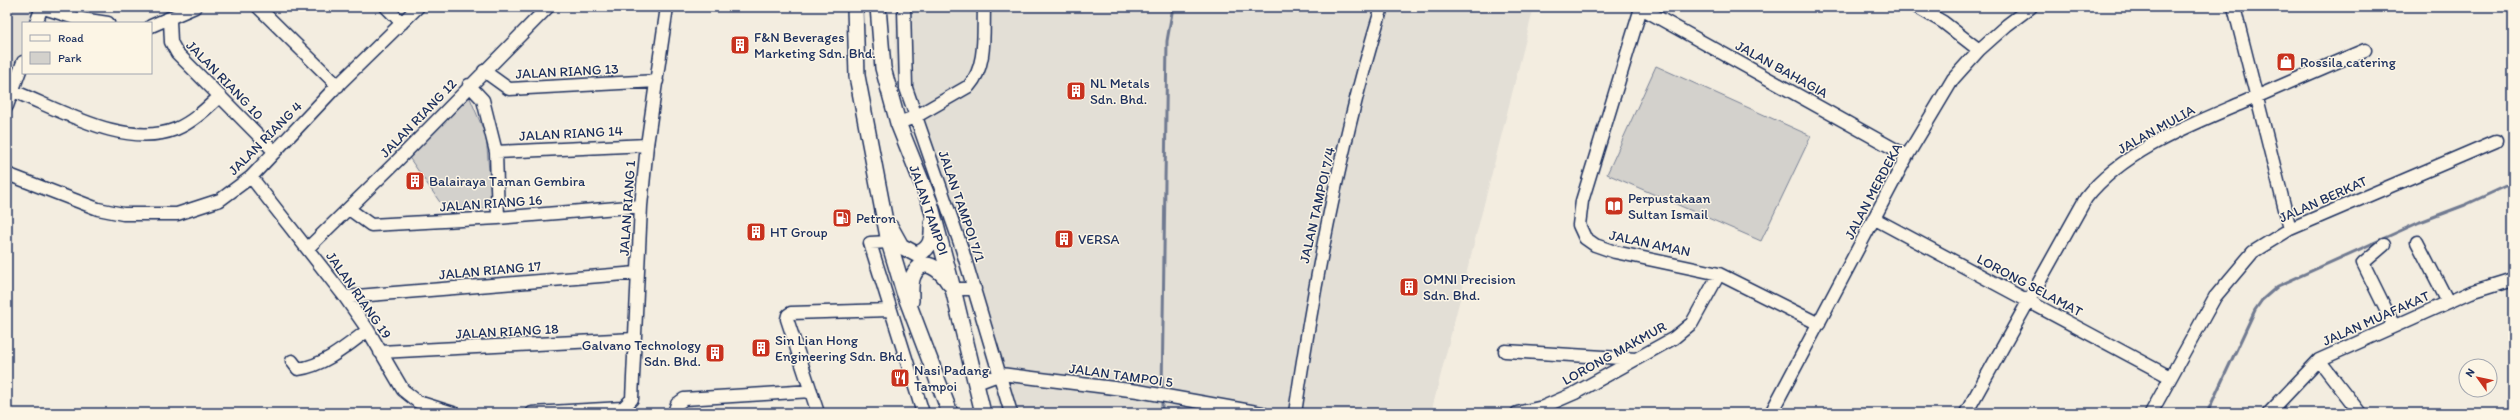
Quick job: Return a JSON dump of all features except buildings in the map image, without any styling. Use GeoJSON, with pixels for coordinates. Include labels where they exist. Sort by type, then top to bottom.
{"type":"FeatureCollection","features":[{"type":"Feature","properties":{"kind":"main road"},"geometry":{"type":"LineString","coordinates":[[855,7],[857,76],[889,242],[911,308],[950,413]]}},
{"type":"Feature","properties":{"kind":"main road","name":"JALAN TAMPOI"},"geometry":{"type":"LineString","coordinates":[[878,7],[883,68],[898,123],[930,203],[977,383],[983,413]]}},
{"type":"Feature","properties":{"kind":"main road"},"geometry":{"type":"LineString","coordinates":[[883,212],[901,246],[916,254],[926,249],[932,239],[930,203]]}},
{"type":"Feature","properties":{"kind":"main road"},"geometry":{"type":"LineString","coordinates":[[911,308],[913,277],[920,268],[926,265],[939,270],[954,292]]}},
{"type":"Feature","properties":{"kind":"street"},"geometry":{"type":"LineString","coordinates":[[36,22],[41,7],[75,18],[101,22]]}},
{"type":"Feature","properties":{"kind":"street"},"geometry":{"type":"LineString","coordinates":[[152,26],[170,20],[195,7]]}},
{"type":"Feature","properties":{"kind":"street"},"geometry":{"type":"LineString","coordinates":[[258,7],[338,86]]}},
{"type":"Feature","properties":{"kind":"street"},"geometry":{"type":"LineString","coordinates":[[386,7],[402,23]]}},
{"type":"Feature","properties":{"kind":"street","name":"JALAN RIANG 4"},"geometry":{"type":"LineString","coordinates":[[7,174],[98,209],[148,216],[176,214],[220,200],[250,177],[338,86],[418,7]]}},
{"type":"Feature","properties":{"kind":"street","name":"JALAN RIANG 12"},"geometry":{"type":"LineString","coordinates":[[308,248],[349,209],[469,85],[548,7]]}},
{"type":"Feature","properties":{"kind":"street","name":"JALAN RIANG 1"},"geometry":{"type":"LineString","coordinates":[[532,413],[623,408],[632,399],[641,206],[647,145],[658,81],[667,7]]}},
{"type":"Feature","properties":{"kind":"street","name":"JALAN TAMPOI 7/1"},"geometry":{"type":"LineString","coordinates":[[904,7],[906,88],[975,289],[1001,374],[1011,413]]}},
{"type":"Feature","properties":{"kind":"street"},"geometry":{"type":"LineString","coordinates":[[898,123],[915,117],[969,86],[975,80],[982,60],[984,7]]}},
{"type":"Feature","properties":{"kind":"street","name":"JALAN TAMPOI 7/4"},"geometry":{"type":"LineString","coordinates":[[1295,413],[1308,319],[1326,231],[1356,104],[1382,7]]}},
{"type":"Feature","properties":{"kind":"street"},"geometry":{"type":"LineString","coordinates":[[1918,7],[1943,22],[1979,50]]}},
{"type":"Feature","properties":{"kind":"street","name":"JALAN MERDEKA"},"geometry":{"type":"LineString","coordinates":[[1771,413],[1907,156],[1953,80],[1979,50],[2007,25],[2031,7]]}},
{"type":"Feature","properties":{"kind":"street"},"geometry":{"type":"LineString","coordinates":[[2234,7],[2290,229]]}},
{"type":"Feature","properties":{"kind":"street","name":"JALAN BAHAGIA"},"geometry":{"type":"LineString","coordinates":[[1641,8],[1907,156]]}},
{"type":"Feature","properties":{"kind":"street","name":"JALAN AMAN"},"geometry":{"type":"LineString","coordinates":[[1641,8],[1582,201],[1579,225],[1586,238],[1595,245],[1615,252],[1720,274],[1819,324]]}},
{"type":"Feature","properties":{"kind":"street","name":"JALAN RIANG 10"},"geometry":{"type":"LineString","coordinates":[[170,20],[173,48],[275,152]]}},
{"type":"Feature","properties":{"kind":"street","name":"JALAN MULIA"},"geometry":{"type":"LineString","coordinates":[[1966,413],[2027,300],[2086,198],[2112,172],[2143,151],[2256,96],[2365,50]]}},
{"type":"Feature","properties":{"kind":"street"},"geometry":{"type":"LineString","coordinates":[[7,106],[22,65]]}},
{"type":"Feature","properties":{"kind":"street","name":"JALAN RIANG 13"},"geometry":{"type":"LineString","coordinates":[[484,71],[509,89],[658,81]]}},
{"type":"Feature","properties":{"kind":"street"},"geometry":{"type":"LineString","coordinates":[[469,85],[483,100],[496,152],[498,218]]}},
{"type":"Feature","properties":{"kind":"street"},"geometry":{"type":"LineString","coordinates":[[13,91],[115,132],[135,136],[158,134],[177,128],[195,117],[220,96]]}},
{"type":"Feature","properties":{"kind":"street","name":"JALAN BERKAT"},"geometry":{"type":"LineString","coordinates":[[2152,413],[2170,377],[2215,297],[2253,252],[2290,229],[2496,141]]}},
{"type":"Feature","properties":{"kind":"street","name":"JALAN RIANG 14"},"geometry":{"type":"LineString","coordinates":[[496,152],[647,145]]}},
{"type":"Feature","properties":{"kind":"street","name":"JALAN RIANG 19"},"geometry":{"type":"LineString","coordinates":[[250,177],[308,248],[345,297],[368,330],[403,390],[412,398],[453,413]]}},
{"type":"Feature","properties":{"kind":"street","name":"JALAN RIANG 16"},"geometry":{"type":"LineString","coordinates":[[349,209],[365,223],[371,225],[498,218],[641,206]]}},
{"type":"Feature","properties":{"kind":"street","name":"LORONG SELAMAT"},"geometry":{"type":"LineString","coordinates":[[1875,219],[2170,377]]}},
{"type":"Feature","properties":{"kind":"street"},"geometry":{"type":"LineString","coordinates":[[889,242],[870,243],[923,413]]}},
{"type":"Feature","properties":{"kind":"street"},"geometry":{"type":"LineString","coordinates":[[2416,242],[2448,302]]}},
{"type":"Feature","properties":{"kind":"street"},"geometry":{"type":"LineString","coordinates":[[2384,245],[2363,263],[2394,326]]}},
{"type":"Feature","properties":{"kind":"street","name":"JALAN RIANG 17"},"geometry":{"type":"LineString","coordinates":[[345,297],[637,272]]}},
{"type":"Feature","properties":{"kind":"street","name":"LORONG MAKMUR"},"geometry":{"type":"LineString","coordinates":[[1517,413],[1543,407],[1575,393],[1674,338],[1692,323],[1720,274]]}},
{"type":"Feature","properties":{"kind":"street","name":"JALAN MUAFAKAT"},"geometry":{"type":"LineString","coordinates":[[2269,413],[2319,360],[2493,283],[2513,279]]}},
{"type":"Feature","properties":{"kind":"street"},"geometry":{"type":"LineString","coordinates":[[954,292],[975,289]]}},
{"type":"Feature","properties":{"kind":"street"},"geometry":{"type":"LineString","coordinates":[[818,413],[787,319],[788,315],[791,313],[890,310]]}},
{"type":"Feature","properties":{"kind":"street"},"geometry":{"type":"LineString","coordinates":[[292,361],[298,369],[307,368],[329,357],[368,330]]}},
{"type":"Feature","properties":{"kind":"street","name":"JALAN RIANG 18"},"geometry":{"type":"LineString","coordinates":[[380,352],[634,339]]}},
{"type":"Feature","properties":{"kind":"street"},"geometry":{"type":"LineString","coordinates":[[1505,351],[1636,359]]}},
{"type":"Feature","properties":{"kind":"street"},"geometry":{"type":"LineString","coordinates":[[2319,360],[2360,413]]}},
{"type":"Feature","properties":{"kind":"street","name":"JALAN TAMPOI 5"},"geometry":{"type":"LineString","coordinates":[[977,383],[1001,374],[1152,393],[1262,413]]}},
{"type":"Feature","properties":{"kind":"street"},"geometry":{"type":"LineString","coordinates":[[674,413],[677,404],[684,399],[811,391]]}},
{"type":"Feature","properties":{"kind":"shaded area"},"geometry":{"type":"Polygon","coordinates":[[[7,7],[53,7],[47,22],[22,22],[22,74],[27,74],[7,123],[7,7]]]}},
{"type":"Feature","properties":{"kind":"shaded area"},"geometry":{"type":"Polygon","coordinates":[[[896,7],[1534,7],[1431,413],[1001,413],[970,299],[937,193],[895,71],[896,7]]]}},
{"type":"Feature","properties":{"kind":"green space"},"geometry":{"type":"Polygon","coordinates":[[[1656,66],[1811,136],[1761,241],[1607,174],[1656,66]]]}},
{"type":"Feature","properties":{"kind":"green space"},"geometry":{"type":"Polygon","coordinates":[[[467,96],[470,98],[486,136],[492,207],[446,211],[408,156],[467,96]]]}},
{"type":"Feature","properties":{"kind":"waterway"},"geometry":{"type":"LineString","coordinates":[[1162,393],[1167,41],[1173,7]]}},
{"type":"Feature","properties":{"kind":"waterway"},"geometry":{"type":"LineString","coordinates":[[2207,413],[2255,310],[2262,300],[2278,286],[2420,222],[2465,205],[2513,183]]}},
{"type":"Feature","properties":{"kind":"waterway"},"geometry":{"type":"LineString","coordinates":[[1162,399],[1162,413]]}},
{"type":"Feature","properties":{"kind":"place","name":"F&N Beverages Marketing Sdn. Bhd."},"geometry":{"type":"Point","coordinates":[740,45]}},
{"type":"Feature","properties":{"kind":"place","name":"Rossila catering"},"geometry":{"type":"Point","coordinates":[2286,62]}},
{"type":"Feature","properties":{"kind":"place","name":"NL Metals Sdn. Bhd."},"geometry":{"type":"Point","coordinates":[1076,91]}},
{"type":"Feature","properties":{"kind":"place","name":"Balairaya Taman Gembira"},"geometry":{"type":"Point","coordinates":[415,181]}},
{"type":"Feature","properties":{"kind":"place","name":"Perpustakaan Sultan Ismail"},"geometry":{"type":"Point","coordinates":[1614,206]}},
{"type":"Feature","properties":{"kind":"place","name":"Petron"},"geometry":{"type":"Point","coordinates":[842,218]}},
{"type":"Feature","properties":{"kind":"place","name":"HT Group"},"geometry":{"type":"Point","coordinates":[756,232]}},
{"type":"Feature","properties":{"kind":"place","name":"VERSA"},"geometry":{"type":"Point","coordinates":[1064,239]}},
{"type":"Feature","properties":{"kind":"place","name":"OMNI Precision Sdn. Bhd."},"geometry":{"type":"Point","coordinates":[1409,287]}},
{"type":"Feature","properties":{"kind":"place","name":"Sin Lian Hong Engineering Sdn. Bhd."},"geometry":{"type":"Point","coordinates":[761,348]}},
{"type":"Feature","properties":{"kind":"place","name":"Galvano Technology Sdn. Bhd."},"geometry":{"type":"Point","coordinates":[715,353]}},
{"type":"Feature","properties":{"kind":"place","name":"Nasi Padang Tampoi"},"geometry":{"type":"Point","coordinates":[900,378]}}]}
